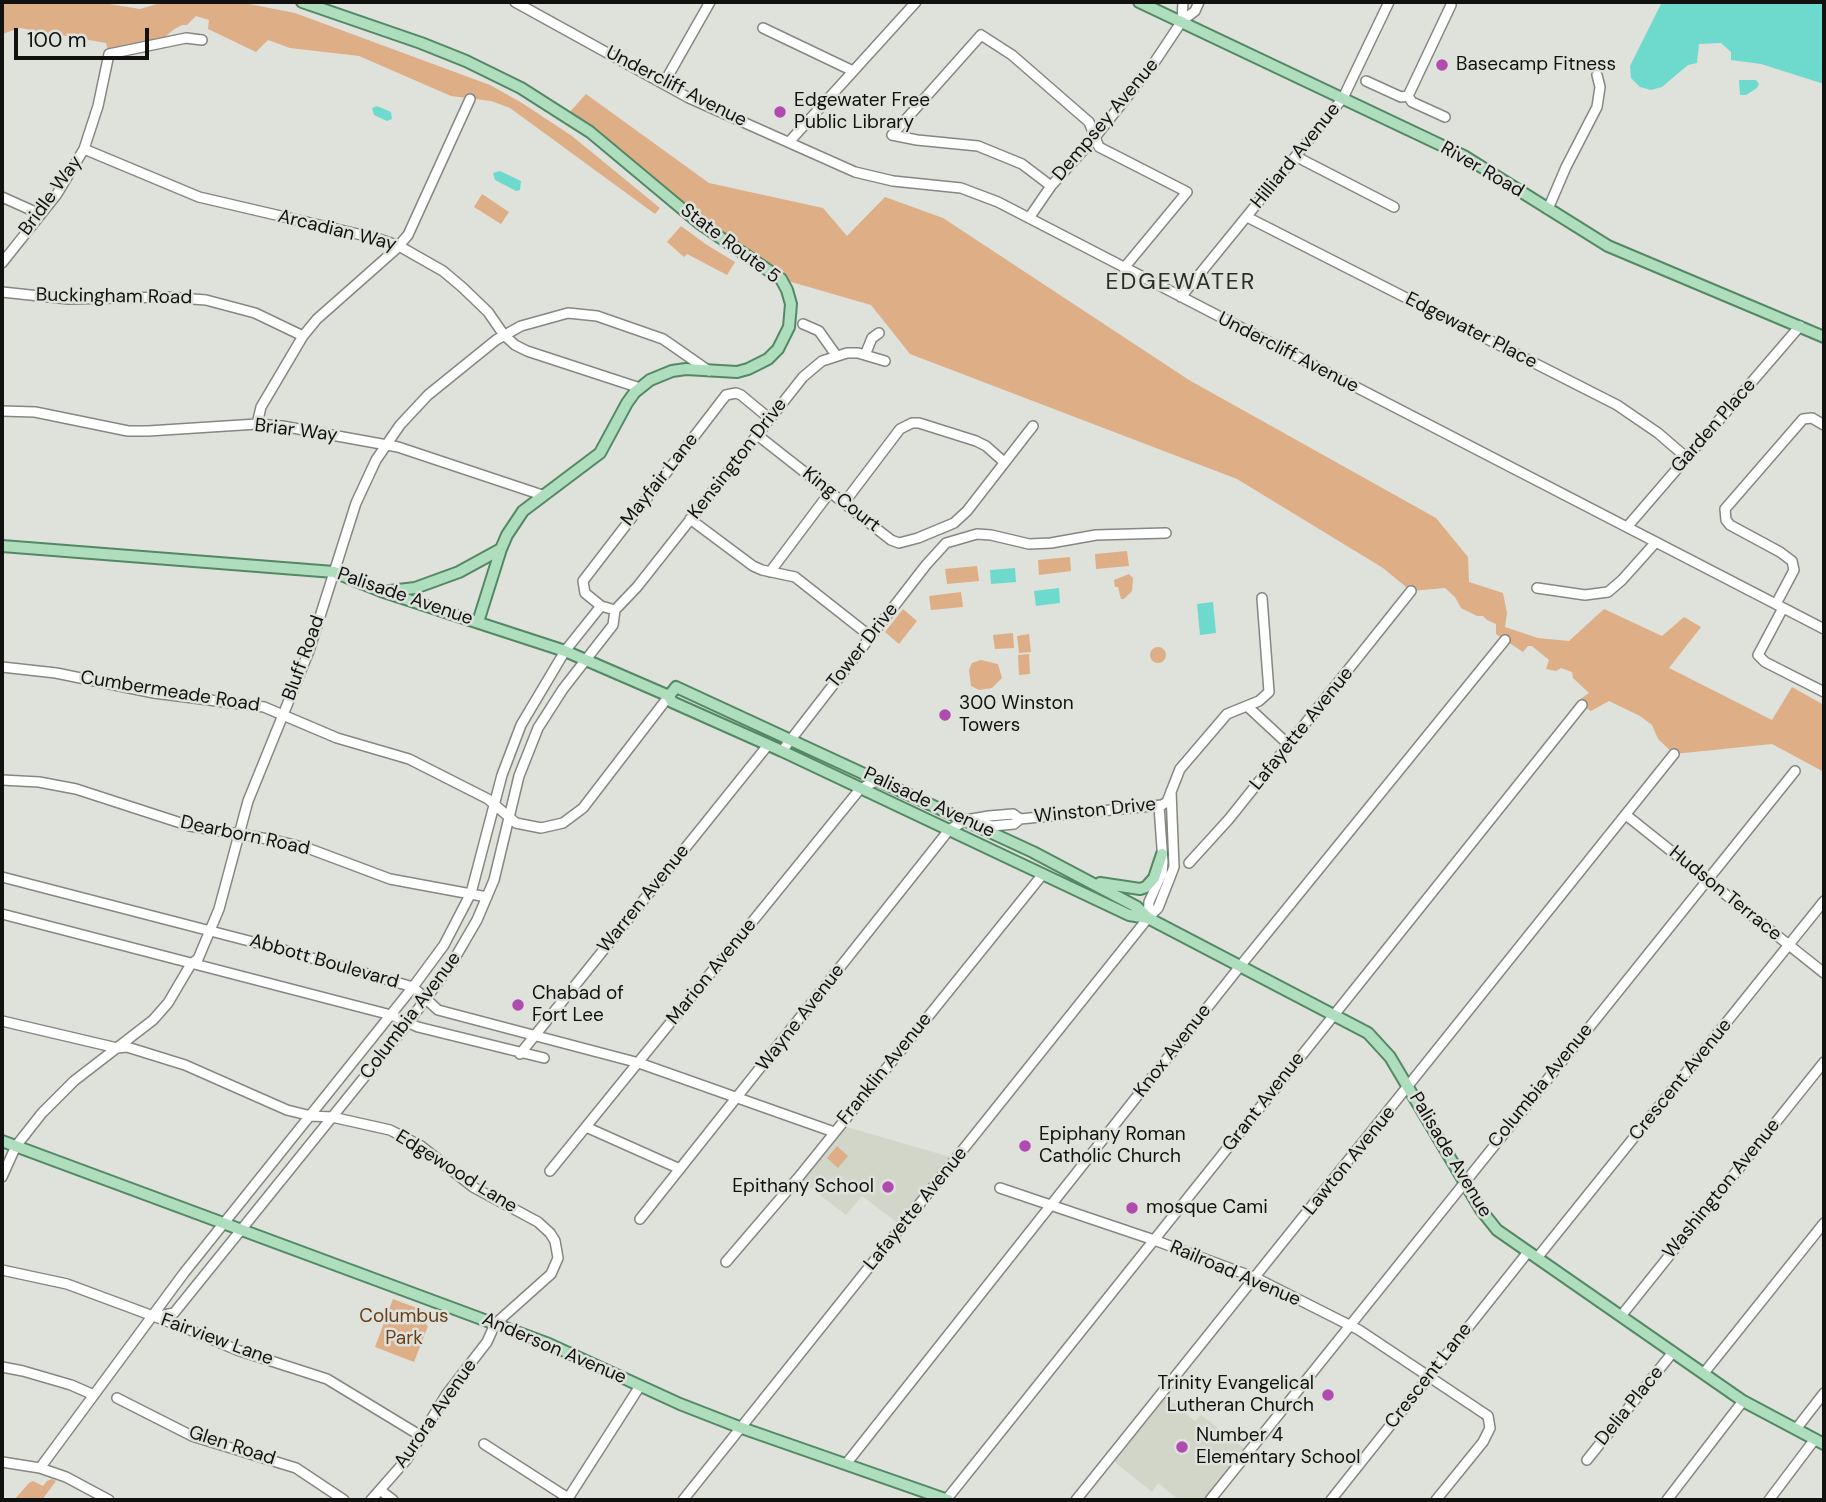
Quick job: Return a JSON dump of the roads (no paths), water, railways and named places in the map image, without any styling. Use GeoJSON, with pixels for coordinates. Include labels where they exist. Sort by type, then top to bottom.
{"type":"FeatureCollection","features":[{"type":"Feature","properties":{"kind":"main road","name":"State Route 5"},"geometry":{"type":"LineString","coordinates":[[302,2],[443,52],[521,88],[590,132],[699,223],[781,279],[791,304],[785,338],[768,359],[748,369],[672,371],[661,374],[640,388],[627,403],[600,453],[542,495],[514,522],[501,549],[478,622]]}},
{"type":"Feature","properties":{"kind":"main road","name":"River Road"},"geometry":{"type":"LineString","coordinates":[[1139,2],[1464,156],[1608,246],[1824,337]]}},
{"type":"Feature","properties":{"kind":"main road","name":"Palisade Avenue"},"geometry":{"type":"LineString","coordinates":[[2,547],[334,572],[382,591],[565,651],[669,696],[672,702],[1129,915],[1148,918],[1368,1032],[1380,1043],[1409,1087],[1489,1222],[1532,1255],[1743,1401],[1820,1442]]}},
{"type":"Feature","properties":{"kind":"main road"},"geometry":{"type":"LineString","coordinates":[[382,591],[415,588],[458,572],[501,549]]}},
{"type":"Feature","properties":{"kind":"main road","name":"Palisade Avenue"},"geometry":{"type":"LineString","coordinates":[[669,696],[676,687],[965,820],[1089,881],[1137,907],[1148,918]]}},
{"type":"Feature","properties":{"kind":"main road"},"geometry":{"type":"LineString","coordinates":[[1043,874],[1052,870],[1073,881],[1089,881],[1133,889],[1146,887],[1154,878],[1162,854]]}},
{"type":"Feature","properties":{"kind":"main road","name":"Anderson Avenue"},"geometry":{"type":"LineString","coordinates":[[2,1141],[550,1344],[640,1386],[739,1427],[947,1500]]}},
{"type":"Feature","properties":{"kind":"street","name":"Undercliff Avenue"},"geometry":{"type":"LineString","coordinates":[[515,2],[707,107],[855,172],[893,181],[961,188],[989,198],[1824,629]]}},
{"type":"Feature","properties":{"kind":"street"},"geometry":{"type":"LineString","coordinates":[[664,83],[710,2]]}},
{"type":"Feature","properties":{"kind":"street"},"geometry":{"type":"LineString","coordinates":[[789,142],[916,2]]}},
{"type":"Feature","properties":{"kind":"street"},"geometry":{"type":"LineString","coordinates":[[1182,21],[1183,2]]}},
{"type":"Feature","properties":{"kind":"street"},"geometry":{"type":"LineString","coordinates":[[1182,21],[1195,11],[1199,2]]}},
{"type":"Feature","properties":{"kind":"street","name":"Hilliard Avenue"},"geometry":{"type":"LineString","coordinates":[[1181,297],[1343,98],[1390,2]]}},
{"type":"Feature","properties":{"kind":"street"},"geometry":{"type":"LineString","coordinates":[[1408,96],[1451,5]]}},
{"type":"Feature","properties":{"kind":"street","name":"Dempsey Avenue"},"geometry":{"type":"LineString","coordinates":[[1029,218],[1051,186],[1154,63],[1182,21]]}},
{"type":"Feature","properties":{"kind":"street"},"geometry":{"type":"LineString","coordinates":[[763,28],[853,71]]}},
{"type":"Feature","properties":{"kind":"street"},"geometry":{"type":"LineString","coordinates":[[1051,186],[1022,164],[978,146],[892,135],[981,35],[1012,55],[1089,122],[1099,147],[1187,192],[1124,268]]}},
{"type":"Feature","properties":{"kind":"street","name":"Bridle Way"},"geometry":{"type":"LineString","coordinates":[[2,263],[63,185],[84,149],[109,54],[186,38],[202,40]]}},
{"type":"Feature","properties":{"kind":"street"},"geometry":{"type":"LineString","coordinates":[[1548,209],[1597,107],[1600,87],[1597,75]]}},
{"type":"Feature","properties":{"kind":"street"},"geometry":{"type":"LineString","coordinates":[[1366,81],[1401,97],[1408,96]]}},
{"type":"Feature","properties":{"kind":"street"},"geometry":{"type":"LineString","coordinates":[[1408,96],[1412,102],[1445,117]]}},
{"type":"Feature","properties":{"kind":"street"},"geometry":{"type":"LineString","coordinates":[[257,424],[261,407],[303,336],[331,305],[399,246],[411,229],[470,99]]}},
{"type":"Feature","properties":{"kind":"street","name":"Arcadian Way"},"geometry":{"type":"LineString","coordinates":[[84,149],[199,197],[399,246],[452,279],[488,312],[504,335],[527,351],[640,388]]}},
{"type":"Feature","properties":{"kind":"street"},"geometry":{"type":"LineString","coordinates":[[1297,157],[1394,207]]}},
{"type":"Feature","properties":{"kind":"street"},"geometry":{"type":"LineString","coordinates":[[2,197],[40,214]]}},
{"type":"Feature","properties":{"kind":"street","name":"Edgewater Place"},"geometry":{"type":"LineString","coordinates":[[1247,217],[1625,409],[1687,458]]}},
{"type":"Feature","properties":{"kind":"street","name":"Buckingham Road"},"geometry":{"type":"LineString","coordinates":[[2,292],[68,299],[166,297],[206,300],[255,313],[303,336]]}},
{"type":"Feature","properties":{"kind":"street","name":"Bluff Road"},"geometry":{"type":"LineString","coordinates":[[2,1177],[16,1146],[59,1095],[146,1026],[168,1003],[191,964],[198,959],[223,894],[248,802],[309,651],[356,503],[365,481],[400,425],[428,395],[504,335],[538,320],[568,313],[597,316],[663,339],[711,372]]}},
{"type":"Feature","properties":{"kind":"street"},"geometry":{"type":"LineString","coordinates":[[803,324],[819,331],[836,355],[847,352],[885,361]]}},
{"type":"Feature","properties":{"kind":"street","name":"Garden Place"},"geometry":{"type":"LineString","coordinates":[[1627,527],[1800,326]]}},
{"type":"Feature","properties":{"kind":"street"},"geometry":{"type":"LineString","coordinates":[[865,355],[872,338],[879,333]]}},
{"type":"Feature","properties":{"kind":"street","name":"Kensington Drive"},"geometry":{"type":"LineString","coordinates":[[585,660],[613,625],[615,610],[638,587],[756,434],[803,377],[822,361],[836,355]]}},
{"type":"Feature","properties":{"kind":"street","name":"Mayfair Lane"},"geometry":{"type":"LineString","coordinates":[[601,606],[585,593],[585,577],[726,396],[731,393],[741,395],[770,419]]}},
{"type":"Feature","properties":{"kind":"street","name":"Briar Way"},"geometry":{"type":"LineString","coordinates":[[2,411],[35,412],[108,428],[138,431],[257,424],[282,426],[386,444],[542,495]]}},
{"type":"Feature","properties":{"kind":"street"},"geometry":{"type":"LineString","coordinates":[[1824,425],[1812,418],[1803,419],[1725,509],[1726,520],[1730,525],[1780,552],[1795,566],[1758,655],[1765,662],[1824,692]]}},
{"type":"Feature","properties":{"kind":"street"},"geometry":{"type":"LineString","coordinates":[[844,503],[900,429],[912,423],[986,446],[1004,462],[1034,426]]}},
{"type":"Feature","properties":{"kind":"street","name":"King Court"},"geometry":{"type":"LineString","coordinates":[[756,434],[891,540],[899,542],[918,538],[954,523],[967,511],[1004,462]]}},
{"type":"Feature","properties":{"kind":"street"},"geometry":{"type":"LineString","coordinates":[[770,572],[830,492]]}},
{"type":"Feature","properties":{"kind":"street"},"geometry":{"type":"LineString","coordinates":[[690,519],[753,566],[795,577],[870,636]]}},
{"type":"Feature","properties":{"kind":"street","name":"Tower Drive"},"geometry":{"type":"LineString","coordinates":[[782,751],[946,543],[977,534],[1029,544],[1097,535],[1166,533]]}},
{"type":"Feature","properties":{"kind":"street"},"geometry":{"type":"LineString","coordinates":[[1537,587],[1585,595],[1608,593],[1656,542]]}},
{"type":"Feature","properties":{"kind":"street","name":"Lafayette Avenue"},"geometry":{"type":"LineString","coordinates":[[1189,863],[1230,819],[1411,591]]}},
{"type":"Feature","properties":{"kind":"street","name":"Winston Drive"},"geometry":{"type":"LineString","coordinates":[[965,820],[992,826],[1014,824],[1020,819],[1159,806],[1167,802],[1180,769],[1227,714],[1247,706],[1269,692],[1262,598]]}},
{"type":"Feature","properties":{"kind":"street"},"geometry":{"type":"LineString","coordinates":[[565,651],[601,606],[615,610]]}},
{"type":"Feature","properties":{"kind":"street","name":"Knox Avenue"},"geometry":{"type":"LineString","coordinates":[[846,1464],[1241,965],[1504,640]]}},
{"type":"Feature","properties":{"kind":"street","name":"Columbia Avenue"},"geometry":{"type":"LineString","coordinates":[[40,1468],[184,1273],[413,988],[444,945],[471,894],[502,775],[521,725],[565,651]]}},
{"type":"Feature","properties":{"kind":"street","name":"Columbia Avenue"},"geometry":{"type":"LineString","coordinates":[[153,1317],[174,1313],[408,1023],[466,941],[494,880],[519,776],[538,728],[585,660]]}},
{"type":"Feature","properties":{"kind":"street","name":"Cumbermeade Road"},"geometry":{"type":"LineString","coordinates":[[2,667],[56,673],[154,693],[251,704],[337,738],[409,758],[477,793],[516,823],[541,828],[562,823],[574,816],[619,763],[669,696]]}},
{"type":"Feature","properties":{"kind":"street","name":"Grant Avenue"},"geometry":{"type":"LineString","coordinates":[[947,1500],[1582,705]]}},
{"type":"Feature","properties":{"kind":"street"},"geometry":{"type":"LineString","coordinates":[[1247,706],[1289,745]]}},
{"type":"Feature","properties":{"kind":"street","name":"Warren Avenue"},"geometry":{"type":"LineString","coordinates":[[520,1054],[768,745]]}},
{"type":"Feature","properties":{"kind":"street","name":"Lawton Avenue"},"geometry":{"type":"LineString","coordinates":[[1076,1500],[1674,754]]}},
{"type":"Feature","properties":{"kind":"street","name":"Columbia Avenue"},"geometry":{"type":"LineString","coordinates":[[1210,1500],[1795,771]]}},
{"type":"Feature","properties":{"kind":"street","name":"Dearborn Road"},"geometry":{"type":"LineString","coordinates":[[2,780],[39,782],[76,789],[170,821],[310,849],[390,879],[486,897]]}},
{"type":"Feature","properties":{"kind":"street","name":"Marion Avenue"},"geometry":{"type":"LineString","coordinates":[[550,1171],[860,789],[878,780]]}},
{"type":"Feature","properties":{"kind":"street","name":"Lafayette Avenue"},"geometry":{"type":"LineString","coordinates":[[683,1500],[1158,908],[1174,867],[1171,791]]}},
{"type":"Feature","properties":{"kind":"street"},"geometry":{"type":"LineString","coordinates":[[1148,918],[1149,902],[1162,873],[1159,806]]}},
{"type":"Feature","properties":{"kind":"street","name":"Hudson Terrace"},"geometry":{"type":"LineString","coordinates":[[1626,815],[1824,973]]}},
{"type":"Feature","properties":{"kind":"street","name":"Wayne Avenue"},"geometry":{"type":"LineString","coordinates":[[640,1219],[949,830],[965,820]]}},
{"type":"Feature","properties":{"kind":"street","name":"Franklin Avenue"},"geometry":{"type":"LineString","coordinates":[[726,1262],[1043,874]]}},
{"type":"Feature","properties":{"kind":"street","name":"Abbott Boulevard"},"geometry":{"type":"LineString","coordinates":[[2,877],[280,949],[413,988],[438,1010],[639,1063]]}},
{"type":"Feature","properties":{"kind":"street","name":"Crescent Avenue"},"geometry":{"type":"LineString","coordinates":[[1532,1255],[1824,901]]}},
{"type":"Feature","properties":{"kind":"street","name":"Abbott Boulevard"},"geometry":{"type":"LineString","coordinates":[[2,914],[391,1015],[408,1023],[520,1054],[544,1058]]}},
{"type":"Feature","properties":{"kind":"street","name":"Edgewood Lane"},"geometry":{"type":"LineString","coordinates":[[2,1021],[117,1048],[127,1047],[185,1065],[267,1102],[311,1115],[332,1116],[369,1124],[406,1137],[421,1146],[480,1191],[544,1226],[555,1241],[558,1258],[555,1266],[540,1286],[495,1324]]}},
{"type":"Feature","properties":{"kind":"street","name":"Washington Avenue"},"geometry":{"type":"LineString","coordinates":[[1620,1316],[1824,1062]]}},
{"type":"Feature","properties":{"kind":"street"},"geometry":{"type":"LineString","coordinates":[[639,1063],[834,1132]]}},
{"type":"Feature","properties":{"kind":"street"},"geometry":{"type":"LineString","coordinates":[[586,1127],[680,1169]]}},
{"type":"Feature","properties":{"kind":"street","name":"Railroad Avenue"},"geometry":{"type":"LineString","coordinates":[[1000,1188],[1256,1278],[1350,1326],[1488,1416],[1490,1428],[1483,1442],[1436,1500]]}},
{"type":"Feature","properties":{"kind":"street"},"geometry":{"type":"LineString","coordinates":[[1704,1373],[1824,1223]]}},
{"type":"Feature","properties":{"kind":"street","name":"Crescent Lane"},"geometry":{"type":"LineString","coordinates":[[1331,1500],[1429,1377],[1532,1255]]}},
{"type":"Feature","properties":{"kind":"street","name":"Fairview Lane"},"geometry":{"type":"LineString","coordinates":[[2,1270],[67,1284],[237,1350],[327,1378],[421,1436]]}},
{"type":"Feature","properties":{"kind":"street","name":"Aurora Avenue"},"geometry":{"type":"LineString","coordinates":[[371,1500],[407,1459],[446,1395],[487,1342],[495,1324]]}},
{"type":"Feature","properties":{"kind":"street","name":"Delia Place"},"geometry":{"type":"LineString","coordinates":[[1587,1460],[1673,1352]]}},
{"type":"Feature","properties":{"kind":"street"},"geometry":{"type":"LineString","coordinates":[[2,1367],[23,1371],[94,1395]]}},
{"type":"Feature","properties":{"kind":"street"},"geometry":{"type":"LineString","coordinates":[[484,1444],[567,1499],[640,1386]]}},
{"type":"Feature","properties":{"kind":"street"},"geometry":{"type":"LineString","coordinates":[[1796,1429],[1824,1393]]}},
{"type":"Feature","properties":{"kind":"street","name":"Glen Road"},"geometry":{"type":"LineString","coordinates":[[117,1398],[201,1439],[296,1468],[344,1500]]}},
{"type":"Feature","properties":{"kind":"street"},"geometry":{"type":"LineString","coordinates":[[1667,1500],[1743,1401]]}},
{"type":"Feature","properties":{"kind":"street"},"geometry":{"type":"LineString","coordinates":[[1769,1500],[1820,1442]]}},
{"type":"Feature","properties":{"kind":"street"},"geometry":{"type":"LineString","coordinates":[[2,1462],[40,1468],[66,1477],[109,1500]]}},
{"type":"Feature","properties":{"kind":"street"},"geometry":{"type":"LineString","coordinates":[[380,1490],[393,1500]]}},
{"type":"Feature","properties":{"kind":"water"},"geometry":{"type":"Polygon","coordinates":[[[1662,2],[1824,2],[1824,84],[1761,64],[1731,60],[1731,52],[1721,43],[1699,44],[1697,63],[1688,65],[1662,87],[1651,90],[1640,87],[1631,78],[1630,66],[1662,2]]]}},
{"type":"Feature","properties":{"kind":"water"},"geometry":{"type":"Polygon","coordinates":[[[1739,80],[1756,80],[1759,84],[1757,88],[1746,95],[1740,95],[1739,80]]]}},
{"type":"Feature","properties":{"kind":"water"},"geometry":{"type":"Polygon","coordinates":[[[377,106],[391,112],[392,119],[387,121],[374,115],[372,108],[377,106]]]}},
{"type":"Feature","properties":{"kind":"water"},"geometry":{"type":"Polygon","coordinates":[[[500,171],[521,181],[520,190],[516,191],[495,180],[493,173],[500,171]]]}},
{"type":"Feature","properties":{"kind":"water"},"geometry":{"type":"Polygon","coordinates":[[[1015,568],[1016,582],[991,584],[990,570],[1015,568]]]}},
{"type":"Feature","properties":{"kind":"water"},"geometry":{"type":"Polygon","coordinates":[[[1059,588],[1060,603],[1036,606],[1034,591],[1059,588]]]}},
{"type":"Feature","properties":{"kind":"water"},"geometry":{"type":"Polygon","coordinates":[[[1213,602],[1216,633],[1200,635],[1197,604],[1213,602]]]}},
{"type":"Feature","properties":{"kind":"place","name":"Basecamp Fitness"},"geometry":{"type":"Point","coordinates":[1442,65]}},
{"type":"Feature","properties":{"kind":"place","name":"Edgewater Free Public Library"},"geometry":{"type":"Point","coordinates":[780,112]}},
{"type":"Feature","properties":{"kind":"place","name":"300 Winston Towers"},"geometry":{"type":"Point","coordinates":[945,715]}},
{"type":"Feature","properties":{"kind":"place","name":"Chabad of Fort Lee"},"geometry":{"type":"Point","coordinates":[518,1005]}},
{"type":"Feature","properties":{"kind":"place","name":"Epiphany Roman Catholic Church"},"geometry":{"type":"Point","coordinates":[1025,1146]}},
{"type":"Feature","properties":{"kind":"place","name":"Epithany School"},"geometry":{"type":"Point","coordinates":[888,1187]}},
{"type":"Feature","properties":{"kind":"place","name":"mosque Cami"},"geometry":{"type":"Point","coordinates":[1132,1208]}},
{"type":"Feature","properties":{"kind":"place","name":"Trinity Evangelical Lutheran Church"},"geometry":{"type":"Point","coordinates":[1328,1395]}},
{"type":"Feature","properties":{"kind":"place","name":"Number 4 Elementary School"},"geometry":{"type":"Point","coordinates":[1182,1447]}},
{"type":"Feature","properties":{"kind":"district","name":"EDGEWATER"},"geometry":{"type":"Point","coordinates":[1181,283]}},
{"type":"Feature","properties":{"kind":"park label","name":"Columbus Park"},"geometry":{"type":"Point","coordinates":[404,1328]}}]}
